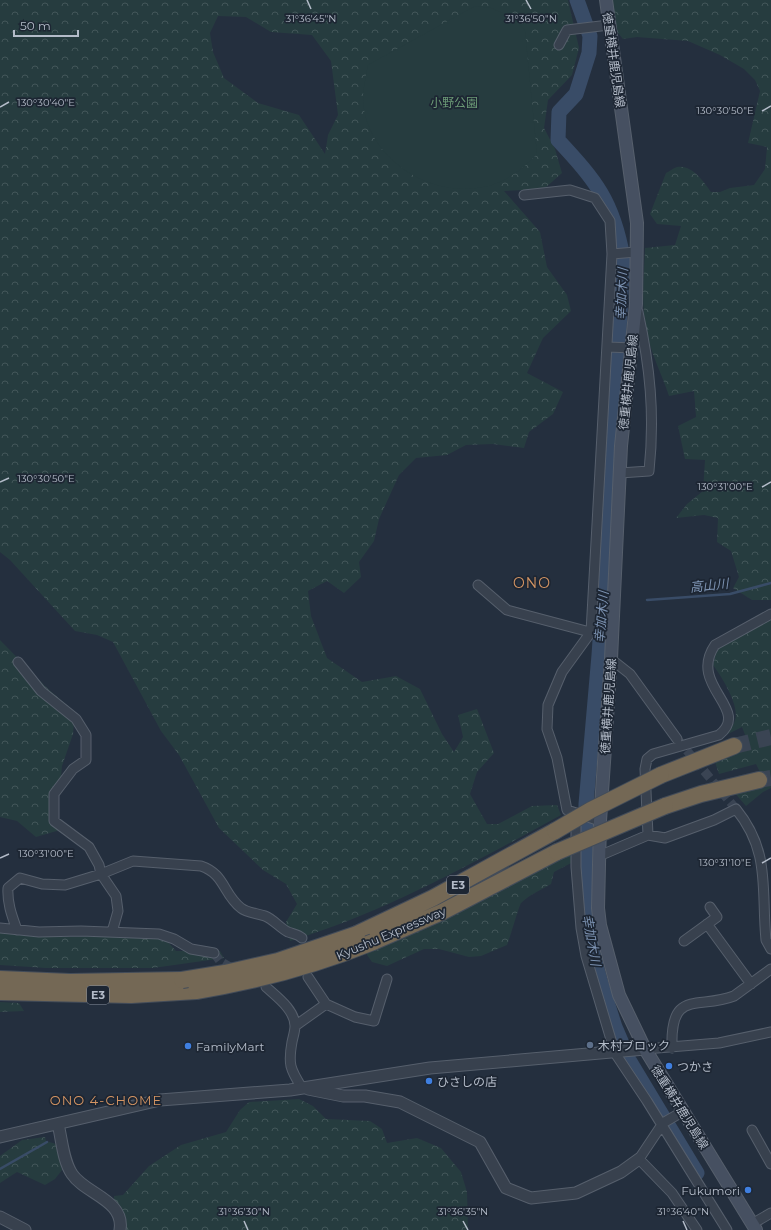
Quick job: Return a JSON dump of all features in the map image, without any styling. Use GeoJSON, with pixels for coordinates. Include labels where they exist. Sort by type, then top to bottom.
{"type":"FeatureCollection","features":[{"type":"Feature","properties":{"kind":"highway","name":"Kyushu Expressway"},"geometry":{"type":"LineString","coordinates":[[0,979],[70,982],[182,980],[225,973],[278,961],[357,934],[433,898],[598,806],[661,775],[734,746]]}},
{"type":"Feature","properties":{"kind":"highway","name":"Kyushu Expressway"},"geometry":{"type":"LineString","coordinates":[[0,992],[131,995],[196,991],[281,974],[332,959],[442,912],[557,852],[665,806],[701,794],[759,780]]}},
{"type":"Feature","properties":{"kind":"main road","name":"徳重横井鹿児島線"},"geometry":{"type":"LineString","coordinates":[[606,0],[637,223],[636,304],[633,348],[624,417],[611,658],[598,820],[598,908],[606,953],[618,995],[641,1050],[679,1114],[754,1227]]}},
{"type":"Feature","properties":{"kind":"street"},"geometry":{"type":"LineString","coordinates":[[560,45],[567,30],[609,25]]}},
{"type":"Feature","properties":{"kind":"street"},"geometry":{"type":"LineString","coordinates":[[524,195],[570,190],[595,198],[610,221],[612,254],[593,632],[562,672],[548,705],[547,729],[557,758],[567,810],[598,820]]}},
{"type":"Feature","properties":{"kind":"street"},"geometry":{"type":"LineString","coordinates":[[612,254],[636,252]]}},
{"type":"Feature","properties":{"kind":"street"},"geometry":{"type":"LineString","coordinates":[[620,473],[650,471],[652,444],[651,387],[646,348],[636,304]]}},
{"type":"Feature","properties":{"kind":"street"},"geometry":{"type":"LineString","coordinates":[[608,347],[633,348]]}},
{"type":"Feature","properties":{"kind":"street"},"geometry":{"type":"LineString","coordinates":[[478,585],[507,610],[593,632],[612,634]]}},
{"type":"Feature","properties":{"kind":"street"},"geometry":{"type":"LineString","coordinates":[[648,835],[645,769],[648,759],[653,754],[719,735],[726,729],[729,721],[728,714],[708,675],[707,664],[709,653],[715,645],[771,614]]}},
{"type":"Feature","properties":{"kind":"street"},"geometry":{"type":"LineString","coordinates":[[611,658],[630,674],[677,739]]}},
{"type":"Feature","properties":{"kind":"street"},"geometry":{"type":"LineString","coordinates":[[18,662],[42,691],[76,719],[86,735],[86,760],[73,769],[54,794],[54,821],[89,847],[99,865],[101,874],[116,896],[118,911],[112,932]]}},
{"type":"Feature","properties":{"kind":"street"},"geometry":{"type":"LineString","coordinates":[[599,856],[648,835],[665,838],[714,820],[736,809],[749,824],[758,845],[763,868],[766,940],[771,949]]}},
{"type":"Feature","properties":{"kind":"street"},"geometry":{"type":"LineString","coordinates":[[579,814],[576,867],[581,928],[586,956],[618,1052],[727,1230]]}},
{"type":"Feature","properties":{"kind":"street"},"geometry":{"type":"LineString","coordinates":[[17,930],[10,912],[8,888],[20,878],[42,884],[65,885],[101,874],[133,860],[201,866],[212,870],[219,878],[230,898],[242,909],[266,916],[287,931],[299,935],[302,938]]}},
{"type":"Feature","properties":{"kind":"street"},"geometry":{"type":"LineString","coordinates":[[684,941],[717,917],[710,907]]}},
{"type":"Feature","properties":{"kind":"street"},"geometry":{"type":"LineString","coordinates":[[706,924],[751,984]]}},
{"type":"Feature","properties":{"kind":"street"},"geometry":{"type":"LineString","coordinates":[[0,928],[39,932],[112,932],[159,934],[174,939],[191,949],[214,953]]}},
{"type":"Feature","properties":{"kind":"street"},"geometry":{"type":"LineString","coordinates":[[672,1048],[673,1024],[680,1011],[685,1006],[695,1002],[728,998],[740,992],[771,969]]}},
{"type":"Feature","properties":{"kind":"street"},"geometry":{"type":"LineString","coordinates":[[308,977],[326,1004],[354,1017],[374,1021],[387,979]]}},
{"type":"Feature","properties":{"kind":"street"},"geometry":{"type":"LineString","coordinates":[[266,987],[280,1000],[293,1018],[295,1026],[290,1066],[302,1088]]}},
{"type":"Feature","properties":{"kind":"street"},"geometry":{"type":"LineString","coordinates":[[295,1026],[326,1004]]}},
{"type":"Feature","properties":{"kind":"street"},"geometry":{"type":"LineString","coordinates":[[0,1137],[160,1100],[302,1088],[430,1068],[719,1043],[771,1032]]}},
{"type":"Feature","properties":{"kind":"street"},"geometry":{"type":"LineString","coordinates":[[302,1088],[343,1096],[365,1096],[400,1102],[408,1105],[480,1142],[506,1188],[531,1198],[576,1193],[621,1172],[639,1159],[662,1125],[679,1114]]}},
{"type":"Feature","properties":{"kind":"street"},"geometry":{"type":"LineString","coordinates":[[58,1124],[66,1160],[72,1174],[76,1180],[111,1205],[119,1218],[120,1230]]}},
{"type":"Feature","properties":{"kind":"street"},"geometry":{"type":"LineString","coordinates":[[752,1130],[771,1164]]}},
{"type":"Feature","properties":{"kind":"street"},"geometry":{"type":"LineString","coordinates":[[639,1159],[672,1193],[697,1230]]}},
{"type":"Feature","properties":{"kind":"street"},"geometry":{"type":"LineString","coordinates":[[754,1227],[771,1213]]}},
{"type":"Feature","properties":{"kind":"street"},"geometry":{"type":"LineString","coordinates":[[0,1217],[25,1230]]}},
{"type":"Feature","properties":{"kind":"green space","name":"小野公園"},"geometry":{"type":"Polygon","coordinates":[[[0,0],[568,0],[579,48],[572,75],[548,100],[544,128],[555,149],[562,173],[544,189],[504,191],[540,232],[547,267],[567,295],[571,311],[543,338],[527,373],[563,392],[553,414],[529,432],[524,448],[493,444],[466,445],[447,455],[416,458],[399,475],[379,519],[374,541],[359,562],[361,577],[344,593],[327,581],[308,591],[311,616],[327,658],[362,682],[396,676],[420,689],[442,734],[454,752],[463,737],[458,715],[477,709],[494,753],[477,772],[470,794],[487,824],[498,824],[532,806],[557,805],[561,815],[495,851],[395,901],[326,929],[290,941],[286,922],[297,904],[286,884],[263,870],[219,828],[179,755],[161,731],[113,642],[97,635],[75,631],[10,560],[0,552],[0,0]],[[218,16],[210,33],[213,52],[224,78],[258,103],[299,115],[325,154],[328,135],[338,115],[331,61],[312,35],[271,32],[246,17],[218,16]]]}},
{"type":"Feature","properties":{"kind":"green space"},"geometry":{"type":"Polygon","coordinates":[[[607,0],[771,0],[771,600],[752,600],[733,588],[739,577],[731,551],[717,542],[718,518],[704,515],[676,518],[687,504],[703,491],[705,460],[685,459],[678,426],[696,417],[694,391],[669,396],[648,338],[644,319],[643,299],[645,248],[675,245],[681,226],[657,224],[650,214],[666,173],[677,167],[688,168],[705,183],[711,192],[720,192],[730,188],[754,185],[765,169],[767,147],[748,143],[760,91],[755,80],[744,69],[720,55],[688,41],[637,37],[623,39],[612,26],[607,0]]]}},
{"type":"Feature","properties":{"kind":"green space","name":"小野公園"},"geometry":{"type":"Polygon","coordinates":[[[475,6],[491,8],[515,18],[525,31],[537,154],[513,175],[506,179],[483,187],[462,189],[441,186],[421,179],[402,168],[386,154],[374,136],[366,117],[363,95],[368,65],[475,6]]]}},
{"type":"Feature","properties":{"kind":"green space"},"geometry":{"type":"Polygon","coordinates":[[[771,615],[771,788],[763,792],[746,806],[733,791],[765,782],[756,764],[719,774],[714,759],[749,745],[742,727],[728,734],[734,724],[736,714],[735,707],[729,691],[713,665],[716,653],[725,639],[771,615]]]}},
{"type":"Feature","properties":{"kind":"green space"},"geometry":{"type":"Polygon","coordinates":[[[0,640],[47,688],[75,712],[73,734],[62,766],[58,808],[60,830],[36,837],[17,821],[0,817],[0,640]]]}},
{"type":"Feature","properties":{"kind":"green space"},"geometry":{"type":"Polygon","coordinates":[[[575,851],[575,861],[554,872],[551,884],[531,895],[521,903],[507,945],[481,956],[469,957],[439,949],[424,949],[387,966],[372,962],[365,952],[575,851]]]}},
{"type":"Feature","properties":{"kind":"green space"},"geometry":{"type":"Polygon","coordinates":[[[0,932],[66,937],[136,935],[156,936],[167,941],[176,951],[220,951],[224,958],[153,968],[46,968],[0,965],[0,932]]]}},
{"type":"Feature","properties":{"kind":"green space"},"geometry":{"type":"Polygon","coordinates":[[[0,1002],[19,1003],[24,1011],[0,1012],[0,1002]]]}},
{"type":"Feature","properties":{"kind":"green space"},"geometry":{"type":"Polygon","coordinates":[[[299,1099],[313,1106],[326,1119],[370,1121],[382,1129],[387,1143],[417,1138],[441,1148],[461,1172],[467,1192],[468,1230],[125,1230],[124,1217],[114,1200],[114,1196],[123,1195],[149,1166],[181,1145],[226,1132],[240,1110],[249,1102],[299,1099]]]}},
{"type":"Feature","properties":{"kind":"green space"},"geometry":{"type":"Polygon","coordinates":[[[45,1137],[46,1141],[56,1144],[62,1170],[55,1179],[45,1185],[17,1172],[0,1183],[0,1156],[22,1140],[45,1137]]]}},
{"type":"Feature","properties":{"kind":"waterway","name":"幸加木川"},"geometry":{"type":"LineString","coordinates":[[577,0],[590,36],[589,53],[576,94],[559,112],[558,140],[593,180],[601,193],[614,221],[623,258],[610,496],[599,655],[586,804],[585,864],[587,920],[592,951],[600,980],[615,1027],[629,1060],[697,1173]]}},
{"type":"Feature","properties":{"kind":"waterway","name":"高山川"},"geometry":{"type":"LineString","coordinates":[[647,600],[730,594],[771,583]]}},
{"type":"Feature","properties":{"kind":"waterway"},"geometry":{"type":"LineString","coordinates":[[0,1169],[47,1142]]}},
{"type":"Feature","properties":{"kind":"tunnel"},"geometry":{"type":"LineString","coordinates":[[734,746],[771,737]]}},
{"type":"Feature","properties":{"kind":"tunnel"},"geometry":{"type":"LineString","coordinates":[[678,740],[736,809]]}},
{"type":"Feature","properties":{"kind":"tunnel"},"geometry":{"type":"LineString","coordinates":[[759,780],[771,778]]}},
{"type":"Feature","properties":{"kind":"tunnel"},"geometry":{"type":"LineString","coordinates":[[214,953],[220,961],[235,970]]}},
{"type":"Feature","properties":{"kind":"place","name":"木村ブロック"},"geometry":{"type":"Point","coordinates":[590,1045]}},
{"type":"Feature","properties":{"kind":"place","name":"FamilyMart"},"geometry":{"type":"Point","coordinates":[188,1046]}},
{"type":"Feature","properties":{"kind":"place","name":"つかさ"},"geometry":{"type":"Point","coordinates":[669,1066]}},
{"type":"Feature","properties":{"kind":"place","name":"ひさしの店"},"geometry":{"type":"Point","coordinates":[429,1081]}},
{"type":"Feature","properties":{"kind":"place","name":"Fukumori"},"geometry":{"type":"Point","coordinates":[748,1190]}},
{"type":"Feature","properties":{"kind":"district","name":"ONO"},"geometry":{"type":"Point","coordinates":[532,583]}},
{"type":"Feature","properties":{"kind":"district","name":"ONO 4-CHOME"},"geometry":{"type":"Point","coordinates":[106,1100]}}]}
